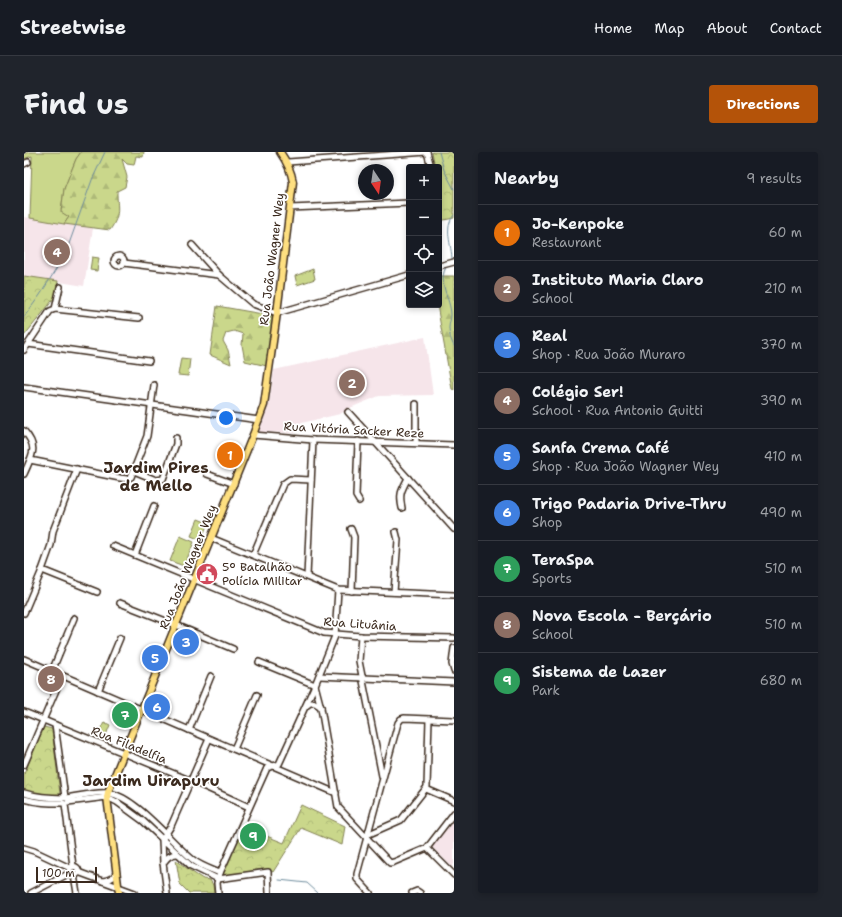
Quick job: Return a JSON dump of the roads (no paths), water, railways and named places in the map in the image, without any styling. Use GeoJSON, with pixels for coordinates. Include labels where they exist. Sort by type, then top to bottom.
{"type":"FeatureCollection","features":[{"type":"Feature","properties":{"kind":"main road","name":"Rua João Wagner Wey"},"geometry":{"type":"LineString","coordinates":[[118,890],[108,795],[234,484],[264,405],[293,182],[288,162],[280,152]]}},
{"type":"Feature","properties":{"kind":"street"},"geometry":{"type":"LineString","coordinates":[[288,162],[427,152],[430,164]]}},
{"type":"Feature","properties":{"kind":"street"},"geometry":{"type":"LineString","coordinates":[[290,208],[406,203]]}},
{"type":"Feature","properties":{"kind":"street"},"geometry":{"type":"LineString","coordinates":[[192,245],[219,275],[253,304],[277,313],[406,276]]}},
{"type":"Feature","properties":{"kind":"street"},"geometry":{"type":"LineString","coordinates":[[124,262],[219,275]]}},
{"type":"Feature","properties":{"kind":"street"},"geometry":{"type":"LineString","coordinates":[[442,265],[454,262]]}},
{"type":"Feature","properties":{"kind":"street"},"geometry":{"type":"LineString","coordinates":[[55,309],[60,288]]}},
{"type":"Feature","properties":{"kind":"street"},"geometry":{"type":"LineString","coordinates":[[24,350],[50,311],[55,309],[139,318]]}},
{"type":"Feature","properties":{"kind":"street"},"geometry":{"type":"LineString","coordinates":[[28,344],[149,361]]}},
{"type":"Feature","properties":{"kind":"street"},"geometry":{"type":"LineString","coordinates":[[30,460],[120,478],[127,479],[131,477],[147,436],[154,385]]}},
{"type":"Feature","properties":{"kind":"street"},"geometry":{"type":"LineString","coordinates":[[24,387],[259,420]]}},
{"type":"Feature","properties":{"kind":"street"},"geometry":{"type":"LineString","coordinates":[[416,404],[416,444]]}},
{"type":"Feature","properties":{"kind":"street"},"geometry":{"type":"LineString","coordinates":[[348,412],[454,529]]}},
{"type":"Feature","properties":{"kind":"street"},"geometry":{"type":"LineString","coordinates":[[24,431],[32,440],[33,449],[24,474]]}},
{"type":"Feature","properties":{"kind":"street","name":"Rua Vitória Sacker Reze"},"geometry":{"type":"LineString","coordinates":[[253,435],[313,440],[454,445]]}},
{"type":"Feature","properties":{"kind":"street"},"geometry":{"type":"LineString","coordinates":[[134,472],[156,480],[163,479],[176,444],[176,438]]}},
{"type":"Feature","properties":{"kind":"street"},"geometry":{"type":"LineString","coordinates":[[307,577],[313,440]]}},
{"type":"Feature","properties":{"kind":"street"},"geometry":{"type":"LineString","coordinates":[[358,441],[356,496],[358,501]]}},
{"type":"Feature","properties":{"kind":"street"},"geometry":{"type":"LineString","coordinates":[[24,613],[42,570],[51,545],[53,531],[77,469]]}},
{"type":"Feature","properties":{"kind":"street"},"geometry":{"type":"LineString","coordinates":[[206,474],[234,484]]}},
{"type":"Feature","properties":{"kind":"street"},"geometry":{"type":"LineString","coordinates":[[402,508],[400,498],[402,488],[408,478]]}},
{"type":"Feature","properties":{"kind":"street"},"geometry":{"type":"LineString","coordinates":[[253,555],[282,484],[290,479],[311,480]]}},
{"type":"Feature","properties":{"kind":"street"},"geometry":{"type":"LineString","coordinates":[[135,555],[154,506]]}},
{"type":"Feature","properties":{"kind":"street"},"geometry":{"type":"LineString","coordinates":[[351,529],[354,537],[352,590]]}},
{"type":"Feature","properties":{"kind":"street"},"geometry":{"type":"LineString","coordinates":[[394,592],[398,540],[396,532]]}},
{"type":"Feature","properties":{"kind":"street"},"geometry":{"type":"LineString","coordinates":[[212,538],[338,590],[454,595]]}},
{"type":"Feature","properties":{"kind":"street","name":"Rua Lituânia"},"geometry":{"type":"LineString","coordinates":[[113,546],[324,633],[361,636],[454,638]]}},
{"type":"Feature","properties":{"kind":"street"},"geometry":{"type":"LineString","coordinates":[[42,570],[97,592]]}},
{"type":"Feature","properties":{"kind":"street"},"geometry":{"type":"LineString","coordinates":[[218,893],[218,879],[220,873],[267,768],[279,764],[319,676],[335,634],[338,590]]}},
{"type":"Feature","properties":{"kind":"street"},"geometry":{"type":"LineString","coordinates":[[120,603],[233,649]]}},
{"type":"Feature","properties":{"kind":"street"},"geometry":{"type":"LineString","coordinates":[[52,672],[74,618]]}},
{"type":"Feature","properties":{"kind":"street"},"geometry":{"type":"LineString","coordinates":[[361,636],[359,661],[382,777]]}},
{"type":"Feature","properties":{"kind":"street"},"geometry":{"type":"LineString","coordinates":[[98,691],[120,638]]}},
{"type":"Feature","properties":{"kind":"street"},"geometry":{"type":"LineString","coordinates":[[454,648],[452,664],[454,671]]}},
{"type":"Feature","properties":{"kind":"street"},"geometry":{"type":"LineString","coordinates":[[24,659],[336,793]]}},
{"type":"Feature","properties":{"kind":"street"},"geometry":{"type":"LineString","coordinates":[[259,662],[315,685]]}},
{"type":"Feature","properties":{"kind":"street"},"geometry":{"type":"LineString","coordinates":[[24,765],[62,676]]}},
{"type":"Feature","properties":{"kind":"street"},"geometry":{"type":"LineString","coordinates":[[189,730],[211,676]]}},
{"type":"Feature","properties":{"kind":"street"},"geometry":{"type":"LineString","coordinates":[[319,676],[454,682]]}},
{"type":"Feature","properties":{"kind":"street"},"geometry":{"type":"LineString","coordinates":[[315,685],[321,708],[338,807],[390,862],[394,862],[427,848],[454,813]]}},
{"type":"Feature","properties":{"kind":"street"},"geometry":{"type":"LineString","coordinates":[[234,749],[257,695]]}},
{"type":"Feature","properties":{"kind":"street"},"geometry":{"type":"LineString","coordinates":[[306,706],[310,703],[315,703],[321,708]]}},
{"type":"Feature","properties":{"kind":"street","name":"Rua Filadelfia"},"geometry":{"type":"LineString","coordinates":[[24,712],[191,781],[249,807]]}},
{"type":"Feature","properties":{"kind":"street"},"geometry":{"type":"LineString","coordinates":[[370,893],[356,876],[398,723],[404,718],[454,720]]}},
{"type":"Feature","properties":{"kind":"street"},"geometry":{"type":"LineString","coordinates":[[367,836],[401,820],[426,789],[429,719]]}},
{"type":"Feature","properties":{"kind":"street"},"geometry":{"type":"LineString","coordinates":[[55,725],[77,893]]}},
{"type":"Feature","properties":{"kind":"street"},"geometry":{"type":"LineString","coordinates":[[167,893],[162,840],[171,826],[209,738]]}},
{"type":"Feature","properties":{"kind":"street"},"geometry":{"type":"LineString","coordinates":[[379,761],[384,763],[387,761]]}},
{"type":"Feature","properties":{"kind":"street"},"geometry":{"type":"LineString","coordinates":[[324,788],[332,787],[334,780]]}},
{"type":"Feature","properties":{"kind":"street"},"geometry":{"type":"LineString","coordinates":[[426,789],[454,801]]}},
{"type":"Feature","properties":{"kind":"street"},"geometry":{"type":"LineString","coordinates":[[24,793],[40,797],[65,800]]}},
{"type":"Feature","properties":{"kind":"street"},"geometry":{"type":"LineString","coordinates":[[108,795],[142,821],[191,866],[218,879],[268,872],[269,893]]}},
{"type":"Feature","properties":{"kind":"street"},"geometry":{"type":"LineString","coordinates":[[24,799],[34,802],[48,803],[108,795],[126,799],[147,816],[193,860],[204,867],[220,873]]}},
{"type":"Feature","properties":{"kind":"street"},"geometry":{"type":"LineString","coordinates":[[161,829],[171,826]]}},
{"type":"Feature","properties":{"kind":"street"},"geometry":{"type":"LineString","coordinates":[[24,848],[34,851],[73,871],[102,881],[118,890],[135,893]]}},
{"type":"Feature","properties":{"kind":"street"},"geometry":{"type":"LineString","coordinates":[[427,848],[453,873]]}},
{"type":"Feature","properties":{"kind":"street"},"geometry":{"type":"LineString","coordinates":[[163,863],[168,856],[177,854]]}},
{"type":"Feature","properties":{"kind":"street"},"geometry":{"type":"LineString","coordinates":[[31,893],[73,871]]}},
{"type":"Feature","properties":{"kind":"street"},"geometry":{"type":"LineString","coordinates":[[102,881],[111,878],[116,873]]}},
{"type":"Feature","properties":{"kind":"street"},"geometry":{"type":"LineString","coordinates":[[412,893],[417,891],[420,893]]}},
{"type":"Feature","properties":{"kind":"waterway"},"geometry":{"type":"LineString","coordinates":[[24,317],[40,295],[65,255],[92,180],[105,152]]}},
{"type":"Feature","properties":{"kind":"waterway"},"geometry":{"type":"LineString","coordinates":[[439,152],[444,170],[454,189]]}},
{"type":"Feature","properties":{"kind":"waterway"},"geometry":{"type":"LineString","coordinates":[[452,260],[449,225],[454,215]]}},
{"type":"Feature","properties":{"kind":"waterway"},"geometry":{"type":"LineString","coordinates":[[447,266],[444,272],[443,284],[450,309],[451,317],[449,330],[454,346]]}},
{"type":"Feature","properties":{"kind":"waterway"},"geometry":{"type":"LineString","coordinates":[[279,880],[307,883],[318,893]]}},
{"type":"Feature","properties":{"kind":"place","name":"Colégio Ser!"},"geometry":{"type":"Point","coordinates":[57,252]}},
{"type":"Feature","properties":{"kind":"place","name":"Instituto Maria Claro"},"geometry":{"type":"Point","coordinates":[352,383]}},
{"type":"Feature","properties":{"kind":"place","name":"Jo-Kenpoke"},"geometry":{"type":"Point","coordinates":[230,455]}},
{"type":"Feature","properties":{"kind":"place","name":"5º Batalhão Polícia Militar"},"geometry":{"type":"Point","coordinates":[207,574]}},
{"type":"Feature","properties":{"kind":"place","name":"Real"},"geometry":{"type":"Point","coordinates":[186,642]}},
{"type":"Feature","properties":{"kind":"place","name":"Sanfa Crema Café"},"geometry":{"type":"Point","coordinates":[155,658]}},
{"type":"Feature","properties":{"kind":"place","name":"Nova Escola - Berçário"},"geometry":{"type":"Point","coordinates":[51,679]}},
{"type":"Feature","properties":{"kind":"place","name":"Trigo Padaria Drive-Thru"},"geometry":{"type":"Point","coordinates":[157,707]}},
{"type":"Feature","properties":{"kind":"place","name":"TeraSpa"},"geometry":{"type":"Point","coordinates":[125,715]}},
{"type":"Feature","properties":{"kind":"place","name":"Sistema de Lazer"},"geometry":{"type":"Point","coordinates":[253,836]}},
{"type":"Feature","properties":{"kind":"district","name":"Jardim Pires de Mello"},"geometry":{"type":"Point","coordinates":[156,476]}},
{"type":"Feature","properties":{"kind":"district","name":"Jardim Uirapuru"},"geometry":{"type":"Point","coordinates":[151,780]}}]}
